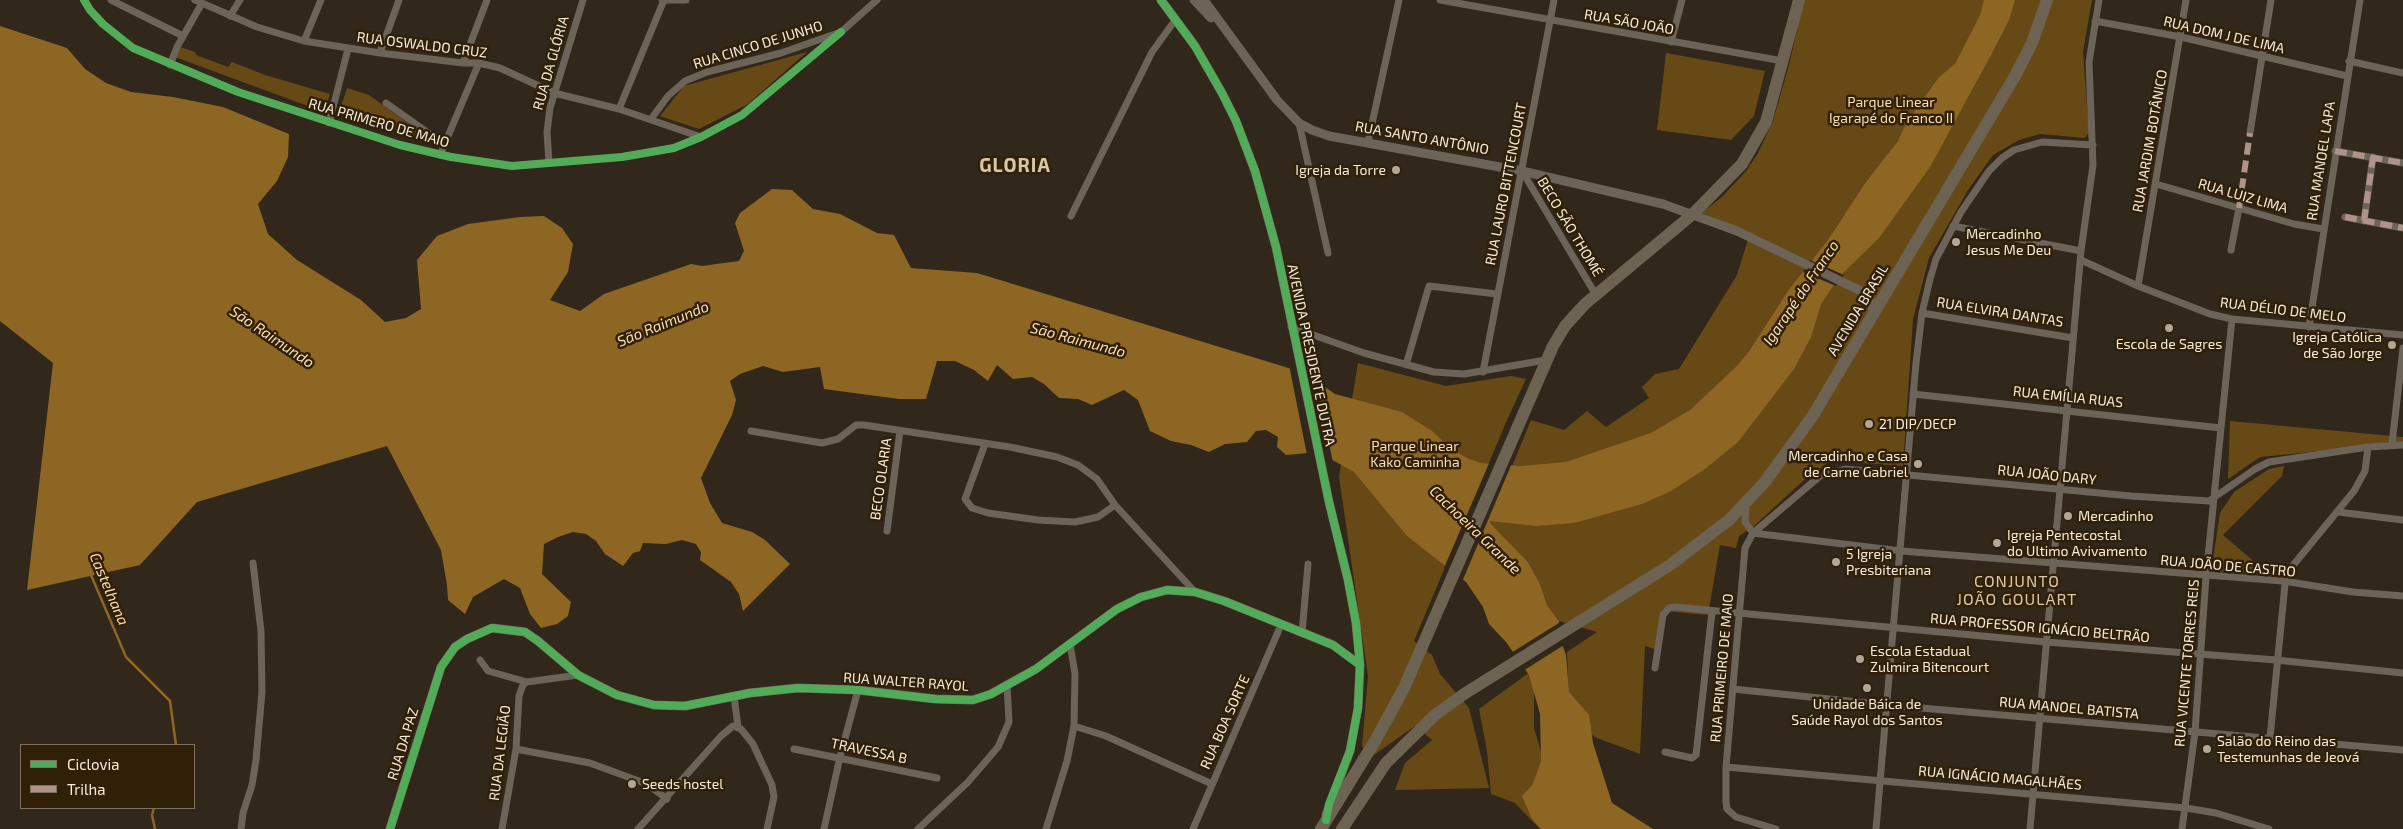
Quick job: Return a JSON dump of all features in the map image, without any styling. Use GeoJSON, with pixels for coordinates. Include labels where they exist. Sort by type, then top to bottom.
{"type":"FeatureCollection","features":[{"type":"Feature","properties":{"kind":"highway"},"geometry":{"type":"LineString","coordinates":[[1323,825],[1390,714],[1427,637],[1546,360],[1565,326],[1596,295],[1693,214],[1727,182],[1756,144],[1775,97],[1799,0]]}},
{"type":"Feature","properties":{"kind":"highway","name":"AVENIDA BRASIL"},"geometry":{"type":"LineString","coordinates":[[1342,829],[1386,764],[1411,737],[1464,694],[1670,565],[1729,520],[1750,499],[1797,440],[1874,313],[2015,76],[2032,43],[2047,0]]}},
{"type":"Feature","properties":{"kind":"street","name":"RUA PRIMERO DE MAIO"},"geometry":{"type":"LineString","coordinates":[[84,0],[90,10],[116,36],[133,48],[238,92],[328,123],[440,155],[481,163],[512,166],[674,148],[701,137],[742,115],[841,32]]}},
{"type":"Feature","properties":{"kind":"street"},"geometry":{"type":"LineString","coordinates":[[111,0],[183,36]]}},
{"type":"Feature","properties":{"kind":"street"},"geometry":{"type":"LineString","coordinates":[[230,16],[240,0]]}},
{"type":"Feature","properties":{"kind":"street"},"geometry":{"type":"LineString","coordinates":[[304,41],[321,0]]}},
{"type":"Feature","properties":{"kind":"street"},"geometry":{"type":"LineString","coordinates":[[380,53],[399,0]]}},
{"type":"Feature","properties":{"kind":"street"},"geometry":{"type":"LineString","coordinates":[[463,63],[487,0]]}},
{"type":"Feature","properties":{"kind":"street","name":"RUA DA GLÓRIA"},"geometry":{"type":"LineString","coordinates":[[549,163],[547,126],[554,93],[583,0]]}},
{"type":"Feature","properties":{"kind":"street"},"geometry":{"type":"LineString","coordinates":[[619,109],[663,0],[686,0]]}},
{"type":"Feature","properties":{"kind":"street","name":"RUA CINCO DE JUNHO"},"geometry":{"type":"LineString","coordinates":[[650,119],[676,88],[692,78],[782,53],[841,32],[877,0]]}},
{"type":"Feature","properties":{"kind":"street","name":"AVENIDA PRESIDENTE DUTRA"},"geometry":{"type":"LineString","coordinates":[[1161,0],[1207,65],[1236,121],[1269,218],[1328,502],[1348,580],[1360,665],[1358,708],[1353,739],[1323,825]]}},
{"type":"Feature","properties":{"kind":"street"},"geometry":{"type":"LineString","coordinates":[[1194,0],[1237,46]]}},
{"type":"Feature","properties":{"kind":"street","name":"RUA SANTO ANTÔNIO"},"geometry":{"type":"LineString","coordinates":[[1204,0],[1277,100],[1298,123],[1329,136],[1522,171],[1643,198],[1693,214]]}},
{"type":"Feature","properties":{"kind":"street"},"geometry":{"type":"LineString","coordinates":[[1368,142],[1399,0]]}},
{"type":"Feature","properties":{"kind":"street","name":"RUA SÃO JOÃO"},"geometry":{"type":"LineString","coordinates":[[1440,0],[1783,61]]}},
{"type":"Feature","properties":{"kind":"street","name":"RUA LAURO BITTENCOURT"},"geometry":{"type":"LineString","coordinates":[[1483,372],[1554,0]]}},
{"type":"Feature","properties":{"kind":"street"},"geometry":{"type":"LineString","coordinates":[[1671,42],[1682,0]]}},
{"type":"Feature","properties":{"kind":"street"},"geometry":{"type":"LineString","coordinates":[[2030,829],[2046,642],[2055,564],[2081,251],[2091,183],[2093,145],[2089,62],[2099,0]]}},
{"type":"Feature","properties":{"kind":"street","name":"RUA JARDIM BOTÂNICO"},"geometry":{"type":"LineString","coordinates":[[2138,286],[2186,0]]}},
{"type":"Feature","properties":{"kind":"street"},"geometry":{"type":"LineString","coordinates":[[2250,133],[2271,0]]}},
{"type":"Feature","properties":{"kind":"street","name":"RUA MANOEL LAPA"},"geometry":{"type":"LineString","coordinates":[[2309,327],[2360,0]]}},
{"type":"Feature","properties":{"kind":"street"},"geometry":{"type":"LineString","coordinates":[[170,65],[199,2]]}},
{"type":"Feature","properties":{"kind":"street","name":"RUA OSWALDO CRUZ"},"geometry":{"type":"LineString","coordinates":[[199,2],[230,16],[304,41],[348,49],[463,63],[479,63],[500,68],[554,93],[619,109],[701,137]]}},
{"type":"Feature","properties":{"kind":"street"},"geometry":{"type":"LineString","coordinates":[[1071,216],[1152,52],[1176,19]]}},
{"type":"Feature","properties":{"kind":"street","name":"RUA DOM J DE LIMA"},"geometry":{"type":"LineString","coordinates":[[2095,21],[2181,37],[2347,76]]}},
{"type":"Feature","properties":{"kind":"street"},"geometry":{"type":"LineString","coordinates":[[328,123],[348,49]]}},
{"type":"Feature","properties":{"kind":"street"},"geometry":{"type":"LineString","coordinates":[[2350,62],[2403,73]]}},
{"type":"Feature","properties":{"kind":"street"},"geometry":{"type":"LineString","coordinates":[[440,155],[479,63]]}},
{"type":"Feature","properties":{"kind":"street"},"geometry":{"type":"LineString","coordinates":[[386,103],[444,144]]}},
{"type":"Feature","properties":{"kind":"street"},"geometry":{"type":"LineString","coordinates":[[1298,123],[1328,253]]}},
{"type":"Feature","properties":{"kind":"street"},"geometry":{"type":"LineString","coordinates":[[1876,829],[1913,394],[1922,313],[1936,259],[1971,195],[1989,171],[2014,150],[2042,142],[2093,145]]}},
{"type":"Feature","properties":{"kind":"street"},"geometry":{"type":"LineString","coordinates":[[2335,151],[2403,162]]}},
{"type":"Feature","properties":{"kind":"street"},"geometry":{"type":"LineString","coordinates":[[2364,221],[2373,157]]}},
{"type":"Feature","properties":{"kind":"street","name":"BECO SÃO THOMÉ"},"geometry":{"type":"LineString","coordinates":[[1522,171],[1596,295]]}},
{"type":"Feature","properties":{"kind":"street","name":"RUA LUIZ LIMA"},"geometry":{"type":"LineString","coordinates":[[2156,184],[2294,224],[2324,229]]}},
{"type":"Feature","properties":{"kind":"street"},"geometry":{"type":"LineString","coordinates":[[2231,250],[2239,208]]}},
{"type":"Feature","properties":{"kind":"street"},"geometry":{"type":"LineString","coordinates":[[1693,214],[1737,231],[1853,286],[1870,298],[1874,313]]}},
{"type":"Feature","properties":{"kind":"street"},"geometry":{"type":"LineString","coordinates":[[2345,217],[2403,228]]}},
{"type":"Feature","properties":{"kind":"street"},"geometry":{"type":"LineString","coordinates":[[1953,226],[2081,251]]}},
{"type":"Feature","properties":{"kind":"street","name":"RUA DÉLIO DE MELO"},"geometry":{"type":"LineString","coordinates":[[2081,260],[2200,311],[2232,319],[2403,335]]}},
{"type":"Feature","properties":{"kind":"street"},"geometry":{"type":"LineString","coordinates":[[1406,365],[1429,286],[1497,294]]}},
{"type":"Feature","properties":{"kind":"street","name":"RUA ELVIRA DANTAS"},"geometry":{"type":"LineString","coordinates":[[1922,313],[2073,338]]}},
{"type":"Feature","properties":{"kind":"street","name":"RUA VICENTE TORRES REIS"},"geometry":{"type":"LineString","coordinates":[[2182,829],[2195,732],[2206,577],[2232,319]]}},
{"type":"Feature","properties":{"kind":"street"},"geometry":{"type":"LineString","coordinates":[[1291,326],[1406,365],[1453,374],[1483,372],[1546,360]]}},
{"type":"Feature","properties":{"kind":"street"},"geometry":{"type":"LineString","coordinates":[[2393,444],[2403,348]]}},
{"type":"Feature","properties":{"kind":"street","name":"RUA EMÍLIA RUAS"},"geometry":{"type":"LineString","coordinates":[[1913,394],[2068,409],[2221,428]]}},
{"type":"Feature","properties":{"kind":"street","name":"RUA WALTER RAYOL"},"geometry":{"type":"LineString","coordinates":[[751,431],[822,443],[838,439],[856,425],[1034,452],[1078,465],[1097,479],[1115,505],[1196,592]]}},
{"type":"Feature","properties":{"kind":"street","name":"BECO OLARIA"},"geometry":{"type":"LineString","coordinates":[[887,531],[900,431]]}},
{"type":"Feature","properties":{"kind":"street"},"geometry":{"type":"LineString","coordinates":[[2393,444],[2403,439]]}},
{"type":"Feature","properties":{"kind":"street"},"geometry":{"type":"LineString","coordinates":[[986,444],[965,499],[972,508],[980,512],[1030,519],[1075,522],[1098,517],[1115,505]]}},
{"type":"Feature","properties":{"kind":"street"},"geometry":{"type":"LineString","coordinates":[[2214,499],[2255,469],[2269,462],[2368,447],[2393,444],[2403,445]]}},
{"type":"Feature","properties":{"kind":"street"},"geometry":{"type":"LineString","coordinates":[[2270,738],[2283,581],[2289,568],[2338,512],[2363,477],[2368,447]]}},
{"type":"Feature","properties":{"kind":"street","name":"RUA JOÃO DARY"},"geometry":{"type":"LineString","coordinates":[[1753,533],[1809,484],[1831,471],[1845,469],[2131,496],[2204,501],[2214,499]]}},
{"type":"Feature","properties":{"kind":"street"},"geometry":{"type":"LineString","coordinates":[[1750,499],[1746,503],[1746,522],[1753,533]]}},
{"type":"Feature","properties":{"kind":"street"},"geometry":{"type":"LineString","coordinates":[[2338,512],[2403,520]]}},
{"type":"Feature","properties":{"kind":"street"},"geometry":{"type":"LineString","coordinates":[[1729,520],[1736,518],[1746,522]]}},
{"type":"Feature","properties":{"kind":"street","name":"RUA JOÃO DE CASTRO"},"geometry":{"type":"LineString","coordinates":[[1753,533],[1901,551],[2206,577],[2283,581],[2353,592],[2403,596]]}},
{"type":"Feature","properties":{"kind":"street","name":"RUA PRIMEIRO DE MAIO"},"geometry":{"type":"LineString","coordinates":[[1753,533],[1745,548],[1726,766],[1727,809],[1736,817],[1776,829]]}},
{"type":"Feature","properties":{"kind":"street"},"geometry":{"type":"LineString","coordinates":[[241,829],[256,760],[262,692],[261,631],[253,563]]}},
{"type":"Feature","properties":{"kind":"street"},"geometry":{"type":"LineString","coordinates":[[1302,633],[1308,564]]}},
{"type":"Feature","properties":{"kind":"street","name":"RUA WALTER RAYOL"},"geometry":{"type":"LineString","coordinates":[[441,667],[455,647],[467,639],[492,628],[525,632],[578,675],[617,695],[654,706],[685,706],[775,690],[798,688],[858,690],[935,699],[973,700],[1007,685],[1036,669],[1117,609],[1141,597],[1167,590],[1196,592],[1224,601],[1333,645],[1360,665]]}},
{"type":"Feature","properties":{"kind":"street","name":"RUA PROFESSOR IGNÁCIO BELTRÃO"},"geometry":{"type":"LineString","coordinates":[[1655,668],[1663,615],[1669,608],[1675,608],[2046,642],[2276,660],[2403,673]]}},
{"type":"Feature","properties":{"kind":"street","name":"RUA PRIMEIRO DE MAIO"},"geometry":{"type":"LineString","coordinates":[[1665,752],[1692,758],[1696,755],[1712,612]]}},
{"type":"Feature","properties":{"kind":"street","name":"RUA BOA SORTE"},"geometry":{"type":"LineString","coordinates":[[1193,829],[1280,625]]}},
{"type":"Feature","properties":{"kind":"street"},"geometry":{"type":"LineString","coordinates":[[1333,645],[1346,646],[1358,642]]}},
{"type":"Feature","properties":{"kind":"street"},"geometry":{"type":"LineString","coordinates":[[1046,829],[1067,761],[1074,726],[1074,671],[1070,644]]}},
{"type":"Feature","properties":{"kind":"street"},"geometry":{"type":"LineString","coordinates":[[480,660],[488,672],[527,682],[578,675]]}},
{"type":"Feature","properties":{"kind":"street","name":"RUA DA PAZ"},"geometry":{"type":"LineString","coordinates":[[390,829],[441,667]]}},
{"type":"Feature","properties":{"kind":"street","name":"RUA DA LEGIÃO"},"geometry":{"type":"LineString","coordinates":[[502,829],[516,749],[520,696],[523,685],[527,682]]}},
{"type":"Feature","properties":{"kind":"street"},"geometry":{"type":"LineString","coordinates":[[918,829],[968,782],[998,747],[1008,722],[1007,685]]}},
{"type":"Feature","properties":{"kind":"street","name":"RUA MANOEL BATISTA"},"geometry":{"type":"LineString","coordinates":[[1733,689],[1887,705],[2403,750]]}},
{"type":"Feature","properties":{"kind":"street"},"geometry":{"type":"LineString","coordinates":[[824,829],[840,757],[858,690]]}},
{"type":"Feature","properties":{"kind":"street"},"geometry":{"type":"LineString","coordinates":[[734,697],[739,727],[758,755],[772,784],[774,797],[767,829]]}},
{"type":"Feature","properties":{"kind":"street"},"geometry":{"type":"LineString","coordinates":[[638,829],[667,799],[721,736],[733,726],[739,727]]}},
{"type":"Feature","properties":{"kind":"street"},"geometry":{"type":"LineString","coordinates":[[1074,726],[1106,736],[1212,784]]}},
{"type":"Feature","properties":{"kind":"street"},"geometry":{"type":"LineString","coordinates":[[516,749],[590,763],[647,784],[667,799]]}},
{"type":"Feature","properties":{"kind":"street","name":"TRAVESSA B"},"geometry":{"type":"LineString","coordinates":[[794,749],[938,778]]}},
{"type":"Feature","properties":{"kind":"street","name":"RUA IGNÁCIO MAGALHÃES"},"geometry":{"type":"LineString","coordinates":[[1726,766],[2186,808],[2216,813],[2269,829]]}},
{"type":"Feature","properties":{"kind":"shaded area"},"geometry":{"type":"Polygon","coordinates":[[[388,39],[419,43],[418,52],[387,48],[388,39]]]}},
{"type":"Feature","properties":{"kind":"green space","name":"Parque Linear Igarapé do Franco II"},"geometry":{"type":"Polygon","coordinates":[[[1804,0],[2092,0],[2083,52],[2089,132],[2085,138],[2040,134],[2019,140],[1993,155],[1968,190],[1929,258],[1913,319],[1903,466],[1835,461],[1826,464],[1803,481],[1753,527],[1739,536],[1736,548],[1720,545],[1708,615],[1665,611],[1658,650],[1645,646],[1640,754],[1597,738],[1573,724],[1569,704],[1567,652],[1597,632],[1559,621],[1547,605],[1540,584],[1528,562],[1492,525],[1490,520],[1531,420],[1564,430],[1587,411],[1606,427],[1649,398],[1642,387],[1655,374],[1679,369],[1737,275],[1750,233],[1702,213],[1723,196],[1747,170],[1758,153],[1773,121],[1789,65],[1804,0]]]}},
{"type":"Feature","properties":{"kind":"green space"},"geometry":{"type":"Polygon","coordinates":[[[180,47],[228,67],[232,62],[265,75],[330,94],[324,112],[175,57],[180,47]]]}},
{"type":"Feature","properties":{"kind":"green space"},"geometry":{"type":"Polygon","coordinates":[[[807,52],[748,104],[699,129],[660,116],[684,86],[807,52]]]}},
{"type":"Feature","properties":{"kind":"green space"},"geometry":{"type":"Polygon","coordinates":[[[1666,53],[1765,71],[1754,116],[1731,140],[1657,130],[1666,53]]]}},
{"type":"Feature","properties":{"kind":"green space"},"geometry":{"type":"Polygon","coordinates":[[[347,88],[369,95],[435,143],[339,113],[347,88]]]}},
{"type":"Feature","properties":{"kind":"green space","name":"Parque Linear Kako Caminha"},"geometry":{"type":"Polygon","coordinates":[[[1358,363],[1446,386],[1511,376],[1526,379],[1414,641],[1432,655],[1440,674],[1469,708],[1489,788],[1395,790],[1405,763],[1432,740],[1415,726],[1371,757],[1362,746],[1368,676],[1339,477],[1358,363]]]}},
{"type":"Feature","properties":{"kind":"green space"},"geometry":{"type":"Polygon","coordinates":[[[2230,421],[2403,437],[2403,443],[2260,457],[2228,479],[2230,421]]]}},
{"type":"Feature","properties":{"kind":"green space"},"geometry":{"type":"Polygon","coordinates":[[[2284,466],[2282,476],[2223,535],[2266,572],[2211,572],[2220,513],[2234,492],[2269,469],[2284,466]]]}},
{"type":"Feature","properties":{"kind":"green space"},"geometry":{"type":"Polygon","coordinates":[[[1534,669],[1534,728],[1554,797],[1599,829],[1540,829],[1515,803],[1491,794],[1487,751],[1479,709],[1534,669]]]}},
{"type":"Feature","properties":{"kind":"water"},"geometry":{"type":"Polygon","coordinates":[[[1984,0],[2015,0],[2009,20],[1930,167],[1879,238],[1840,276],[1821,304],[1811,337],[1794,369],[1738,442],[1705,469],[1671,491],[1642,504],[1574,523],[1536,526],[1490,521],[1528,562],[1540,584],[1547,605],[1559,621],[1561,642],[1566,655],[1569,692],[1589,715],[1593,743],[1612,803],[1653,829],[1541,829],[1532,819],[1522,796],[1533,784],[1541,761],[1540,714],[1529,675],[1506,642],[1489,624],[1483,607],[1466,582],[1407,536],[1354,472],[1318,452],[1286,455],[1277,447],[1278,437],[1266,430],[1256,431],[1247,442],[1225,444],[1209,452],[1191,445],[1171,441],[1150,431],[1138,400],[1124,390],[1092,405],[1078,399],[1059,398],[1044,384],[1032,377],[1013,379],[997,365],[988,381],[974,370],[955,361],[937,361],[926,399],[899,399],[824,389],[820,367],[783,372],[763,366],[740,374],[730,381],[736,400],[732,415],[701,478],[710,503],[722,523],[752,532],[765,540],[790,564],[743,611],[739,594],[731,582],[700,560],[701,552],[696,544],[682,540],[666,544],[643,543],[640,551],[633,553],[623,566],[605,554],[596,541],[586,534],[573,532],[544,544],[542,574],[571,602],[568,616],[557,624],[541,628],[530,614],[520,588],[504,579],[473,597],[465,614],[448,600],[441,550],[387,446],[197,502],[140,565],[27,590],[53,363],[0,321],[0,26],[67,48],[85,69],[106,83],[131,92],[173,97],[223,107],[289,134],[288,157],[277,181],[258,204],[268,234],[297,260],[361,300],[385,322],[406,318],[421,309],[417,260],[437,236],[468,224],[520,217],[544,216],[562,228],[573,244],[568,272],[550,300],[580,311],[604,294],[691,264],[702,266],[739,261],[744,251],[735,223],[740,213],[772,189],[792,190],[813,209],[840,214],[877,233],[894,235],[911,268],[977,273],[1305,373],[1335,394],[1402,412],[1432,431],[1451,449],[1469,459],[1481,463],[1521,466],[1566,462],[1651,433],[1690,410],[1737,366],[1750,350],[1788,291],[1828,240],[1866,182],[1898,141],[1907,122],[1939,77],[1955,64],[1980,15],[1984,0]]]}},
{"type":"Feature","properties":{"kind":"pier"},"geometry":{"type":"Polygon","coordinates":[[[1810,260],[1844,275],[1836,286],[1803,272],[1810,260]]]}},
{"type":"Feature","properties":{"kind":"pier"},"geometry":{"type":"Polygon","coordinates":[[[1289,365],[1306,370],[1316,378],[1333,463],[1317,454],[1307,455],[1289,365]]]}},
{"type":"Feature","properties":{"kind":"pier"},"geometry":{"type":"Polygon","coordinates":[[[1490,461],[1512,463],[1462,582],[1444,568],[1490,461]]]}},
{"type":"Feature","properties":{"kind":"pier"},"geometry":{"type":"Polygon","coordinates":[[[1562,621],[1564,645],[1523,671],[1511,653],[1562,621]]]}},
{"type":"Feature","properties":{"kind":"waterway","name":"Castelhana"},"geometry":{"type":"LineString","coordinates":[[91,575],[126,657],[170,701],[176,744]]}},
{"type":"Feature","properties":{"kind":"waterway","name":"Castelhana"},"geometry":{"type":"LineString","coordinates":[[154,809],[152,815],[155,829]]}},
{"type":"Feature","properties":{"kind":"marked path"},"geometry":{"type":"LineString","coordinates":[[2239,208],[2250,133]]}},
{"type":"Feature","properties":{"kind":"marked path"},"geometry":{"type":"LineString","coordinates":[[2335,151],[2403,163]]}},
{"type":"Feature","properties":{"kind":"marked path"},"geometry":{"type":"LineString","coordinates":[[2364,221],[2373,157]]}},
{"type":"Feature","properties":{"kind":"marked path"},"geometry":{"type":"LineString","coordinates":[[2345,217],[2403,228]]}},
{"type":"Feature","properties":{"kind":"cycle path"},"geometry":{"type":"LineString","coordinates":[[84,0],[90,10],[103,24],[133,48],[238,92],[400,145],[451,157],[512,166],[622,157],[674,148],[701,137],[742,115],[841,32]]}},
{"type":"Feature","properties":{"kind":"cycle path"},"geometry":{"type":"LineString","coordinates":[[1161,0],[1195,46],[1222,93],[1236,121],[1255,171],[1276,247],[1329,502],[1348,580],[1356,623],[1360,665],[1358,708],[1350,751],[1329,804],[1326,820]]}},
{"type":"Feature","properties":{"kind":"cycle path"},"geometry":{"type":"LineString","coordinates":[[390,829],[441,667],[455,647],[467,639],[492,628],[525,632],[578,675],[617,695],[654,705],[685,706],[750,693],[798,688],[858,690],[935,699],[973,700],[991,694],[1036,669],[1117,609],[1141,597],[1167,590],[1195,592],[1224,601],[1333,645],[1360,665]]}},
{"type":"Feature","properties":{"kind":"place","name":"Igreja da Torre"},"geometry":{"type":"Point","coordinates":[1396,170]}},
{"type":"Feature","properties":{"kind":"place","name":"Mercadinho Jesus Me Deu"},"geometry":{"type":"Point","coordinates":[1956,242]}},
{"type":"Feature","properties":{"kind":"place","name":"Escola de Sagres"},"geometry":{"type":"Point","coordinates":[2169,328]}},
{"type":"Feature","properties":{"kind":"place","name":"Igreja Católica de São Jorge"},"geometry":{"type":"Point","coordinates":[2392,345]}},
{"type":"Feature","properties":{"kind":"place","name":"21 DIP/DECP"},"geometry":{"type":"Point","coordinates":[1869,424]}},
{"type":"Feature","properties":{"kind":"place","name":"Mercadinho e Casa de Carne Gabriel"},"geometry":{"type":"Point","coordinates":[1918,464]}},
{"type":"Feature","properties":{"kind":"place","name":"Mercadinho"},"geometry":{"type":"Point","coordinates":[2068,516]}},
{"type":"Feature","properties":{"kind":"place","name":"Igreja Pentecostal do Ultimo Avivamento"},"geometry":{"type":"Point","coordinates":[1997,543]}},
{"type":"Feature","properties":{"kind":"place","name":"5 Igreja Presbiteriana"},"geometry":{"type":"Point","coordinates":[1836,562]}},
{"type":"Feature","properties":{"kind":"place","name":"Escola Estadual Zulmira Bitencourt"},"geometry":{"type":"Point","coordinates":[1860,659]}},
{"type":"Feature","properties":{"kind":"place","name":"Unidade Báica de Saúde Rayol dos Santos"},"geometry":{"type":"Point","coordinates":[1867,688]}},
{"type":"Feature","properties":{"kind":"place","name":"Salão do Reino das Testemunhas de Jeová"},"geometry":{"type":"Point","coordinates":[2207,749]}},
{"type":"Feature","properties":{"kind":"place","name":"Seeds hostel"},"geometry":{"type":"Point","coordinates":[632,784]}},
{"type":"Feature","properties":{"kind":"district","name":"GLORIA"},"geometry":{"type":"Point","coordinates":[1015,166]}},
{"type":"Feature","properties":{"kind":"district","name":"CONJUNTO JOÃO GOULART"},"geometry":{"type":"Point","coordinates":[2017,591]}},
{"type":"Feature","properties":{"kind":"water label","name":"Igarapé do Franco"},"geometry":{"type":"Point","coordinates":[1801,293]}},
{"type":"Feature","properties":{"kind":"water label","name":"São Raimundo"},"geometry":{"type":"Point","coordinates":[663,324]}},
{"type":"Feature","properties":{"kind":"water label","name":"São Raimundo"},"geometry":{"type":"Point","coordinates":[272,337]}},
{"type":"Feature","properties":{"kind":"water label","name":"São Raimundo"},"geometry":{"type":"Point","coordinates":[1078,340]}},
{"type":"Feature","properties":{"kind":"water label","name":"Cachoeira Grande"},"geometry":{"type":"Point","coordinates":[1475,530]}}]}
